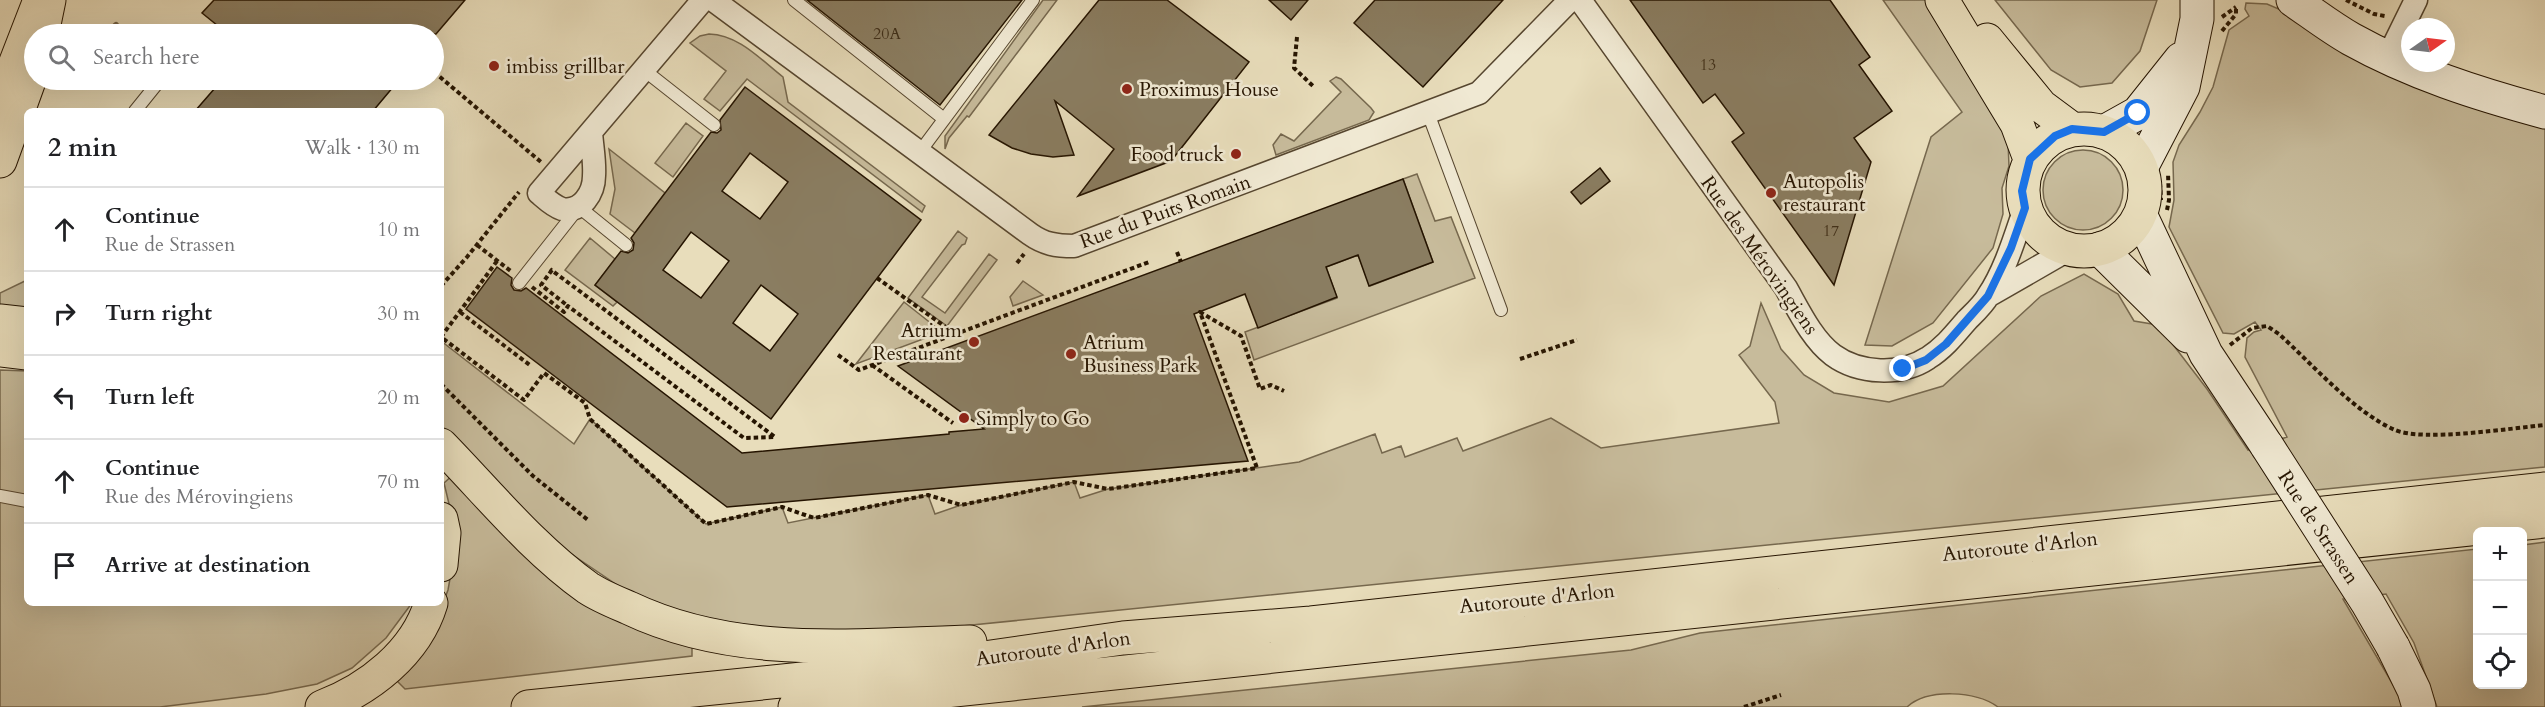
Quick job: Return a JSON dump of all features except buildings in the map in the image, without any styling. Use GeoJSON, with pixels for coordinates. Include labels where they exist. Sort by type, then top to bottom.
{"type":"FeatureCollection","features":[{"type":"Feature","properties":{"kind":"main road"},"geometry":{"type":"LineString","coordinates":[[31,24],[40,0]]}},
{"type":"Feature","properties":{"kind":"main road"},"geometry":{"type":"LineString","coordinates":[[44,24],[49,0]]}},
{"type":"Feature","properties":{"kind":"main road"},"geometry":{"type":"LineString","coordinates":[[1942,0],[2017,124],[2030,159]]}},
{"type":"Feature","properties":{"kind":"main road"},"geometry":{"type":"LineString","coordinates":[[1954,0],[2041,106],[2072,129]]}},
{"type":"Feature","properties":{"kind":"main road"},"geometry":{"type":"LineString","coordinates":[[2142,166],[2183,87],[2197,19],[2197,0]]}},
{"type":"Feature","properties":{"kind":"main road"},"geometry":{"type":"LineString","coordinates":[[2293,0],[2349,38],[2422,74],[2545,112]]}},
{"type":"Feature","properties":{"kind":"main road"},"geometry":{"type":"LineString","coordinates":[[0,104],[24,42]]}},
{"type":"Feature","properties":{"kind":"main road"},"geometry":{"type":"LineString","coordinates":[[2104,132],[2138,113],[2190,49]]}},
{"type":"Feature","properties":{"kind":"main road"},"geometry":{"type":"LineString","coordinates":[[0,161],[26,90]]}},
{"type":"Feature","properties":{"kind":"main road"},"geometry":{"type":"LineString","coordinates":[[2072,129],[2104,132],[2120,141],[2142,166],[2147,185],[2146,203],[2141,216],[2131,230],[2116,243],[2100,249],[2068,250],[2042,236],[2032,223],[2025,208],[2022,191],[2030,159],[2055,136],[2072,129]]}},
{"type":"Feature","properties":{"kind":"main road","name":"Rue de Strassen"},"geometry":{"type":"LineString","coordinates":[[2141,216],[2267,446],[2367,602],[2393,647],[2414,690],[2419,707]]}},
{"type":"Feature","properties":{"kind":"main road","name":"Rue de Strassen"},"geometry":{"type":"LineString","coordinates":[[2100,249],[2217,351]]}},
{"type":"Feature","properties":{"kind":"main road"},"geometry":{"type":"LineString","coordinates":[[0,321],[24,324]]}},
{"type":"Feature","properties":{"kind":"main road"},"geometry":{"type":"LineString","coordinates":[[0,332],[24,336]]}},
{"type":"Feature","properties":{"kind":"main road"},"geometry":{"type":"LineString","coordinates":[[0,350],[24,353]]}},
{"type":"Feature","properties":{"kind":"main road"},"geometry":{"type":"LineString","coordinates":[[0,362],[24,364]]}},
{"type":"Feature","properties":{"kind":"main road"},"geometry":{"type":"LineString","coordinates":[[444,447],[545,553],[590,589],[649,618],[686,630],[756,644],[797,647],[1123,638]]}},
{"type":"Feature","properties":{"kind":"main road","name":"Autoroute d'Arlon"},"geometry":{"type":"LineString","coordinates":[[528,707],[928,666],[1123,638],[1323,621],[2545,489]]}},
{"type":"Feature","properties":{"kind":"main road","name":"Autoroute d'Arlon"},"geometry":{"type":"LineString","coordinates":[[795,707],[2545,521]]}},
{"type":"Feature","properties":{"kind":"main road"},"geometry":{"type":"LineString","coordinates":[[322,707],[367,685],[399,657],[426,620],[430,606]]}},
{"type":"Feature","properties":{"kind":"main road"},"geometry":{"type":"LineString","coordinates":[[973,707],[1036,681]]}},
{"type":"Feature","properties":{"kind":"street"},"geometry":{"type":"LineString","coordinates":[[591,132],[594,178],[590,195],[579,207],[565,210],[551,204],[539,193],[703,0]]}},
{"type":"Feature","properties":{"kind":"street","name":"Rue du Puits Romain"},"geometry":{"type":"LineString","coordinates":[[713,0],[1043,243],[1074,246],[1479,93],[1570,0]]}},
{"type":"Feature","properties":{"kind":"street","name":"Rue des Mérovingiens"},"geometry":{"type":"LineString","coordinates":[[1581,0],[1786,288],[1803,318],[1833,354],[1853,366],[1878,371],[1903,369],[1926,360],[1946,344],[1988,296],[2011,248],[2025,208]]}},
{"type":"Feature","properties":{"kind":"street"},"geometry":{"type":"LineString","coordinates":[[2407,18],[2416,0]]}},
{"type":"Feature","properties":{"kind":"street"},"geometry":{"type":"LineString","coordinates":[[2388,57],[2401,30]]}},
{"type":"Feature","properties":{"kind":"street","name":"Rue des Mérovingiens"},"geometry":{"type":"LineString","coordinates":[[1988,296],[2068,250]]}},
{"type":"Feature","properties":{"kind":"lane"},"geometry":{"type":"LineString","coordinates":[[794,0],[945,119]]}},
{"type":"Feature","properties":{"kind":"lane"},"geometry":{"type":"LineString","coordinates":[[919,153],[1033,0]]}},
{"type":"Feature","properties":{"kind":"lane"},"geometry":{"type":"LineString","coordinates":[[644,70],[714,125]]}},
{"type":"Feature","properties":{"kind":"lane"},"geometry":{"type":"LineString","coordinates":[[137,108],[152,90]]}},
{"type":"Feature","properties":{"kind":"lane"},"geometry":{"type":"LineString","coordinates":[[1428,113],[1502,310]]}},
{"type":"Feature","properties":{"kind":"lane"},"geometry":{"type":"LineString","coordinates":[[520,281],[579,207],[626,245]]}},
{"type":"Feature","properties":{"kind":"lane"},"geometry":{"type":"LineString","coordinates":[[0,496],[24,500]]}},
{"type":"Feature","properties":{"kind":"path"},"geometry":{"type":"LineString","coordinates":[[2346,0],[2374,15],[2386,16],[2401,23]]}},
{"type":"Feature","properties":{"kind":"path"},"geometry":{"type":"LineString","coordinates":[[1297,37],[1294,68],[1314,87]]}},
{"type":"Feature","properties":{"kind":"path"},"geometry":{"type":"LineString","coordinates":[[444,80],[541,161]]}},
{"type":"Feature","properties":{"kind":"path"},"geometry":{"type":"LineString","coordinates":[[444,283],[521,189]]}},
{"type":"Feature","properties":{"kind":"path"},"geometry":{"type":"LineString","coordinates":[[477,245],[520,281],[564,312],[568,306]]}},
{"type":"Feature","properties":{"kind":"path"},"geometry":{"type":"LineString","coordinates":[[1177,252],[1181,262]]}},
{"type":"Feature","properties":{"kind":"path"},"geometry":{"type":"LineString","coordinates":[[1017,263],[1021,258]]}},
{"type":"Feature","properties":{"kind":"path"},"geometry":{"type":"LineString","coordinates":[[538,259],[776,437],[744,438],[541,285],[552,270]]}},
{"type":"Feature","properties":{"kind":"path"},"geometry":{"type":"LineString","coordinates":[[444,333],[497,261]]}},
{"type":"Feature","properties":{"kind":"path"},"geometry":{"type":"LineString","coordinates":[[838,355],[859,370],[1149,262]]}},
{"type":"Feature","properties":{"kind":"path"},"geometry":{"type":"LineString","coordinates":[[877,278],[955,334]]}},
{"type":"Feature","properties":{"kind":"path"},"geometry":{"type":"LineString","coordinates":[[460,312],[531,366]]}},
{"type":"Feature","properties":{"kind":"path"},"geometry":{"type":"LineString","coordinates":[[444,339],[524,400],[544,373],[585,403],[590,419],[706,524],[782,507],[814,518],[928,495],[961,505],[1074,482],[1108,489],[1257,468],[1200,312],[1241,336],[1260,388],[1271,385],[1284,391]]}},
{"type":"Feature","properties":{"kind":"path"},"geometry":{"type":"LineString","coordinates":[[2217,351],[2252,328],[2267,326],[2365,413],[2397,431],[2431,435],[2545,424]]}},
{"type":"Feature","properties":{"kind":"path"},"geometry":{"type":"LineString","coordinates":[[1520,359],[1577,340]]}},
{"type":"Feature","properties":{"kind":"path"},"geometry":{"type":"LineString","coordinates":[[872,365],[953,423]]}},
{"type":"Feature","properties":{"kind":"path"},"geometry":{"type":"LineString","coordinates":[[444,387],[533,476],[588,520]]}},
{"type":"Feature","properties":{"kind":"path"},"geometry":{"type":"LineString","coordinates":[[1744,707],[1781,694]]}},
{"type":"Feature","properties":{"kind":"shaded area"},"geometry":{"type":"Polygon","coordinates":[[[1043,0],[1057,0],[969,117],[967,116],[949,138],[945,149],[945,136],[1043,0]]]}},
{"type":"Feature","properties":{"kind":"shaded area"},"geometry":{"type":"Polygon","coordinates":[[[1883,0],[1935,0],[2008,142],[2009,166],[2002,188],[2003,214],[1993,248],[1933,323],[1892,346],[1865,345],[1931,137],[1962,112],[1883,0]]]}},
{"type":"Feature","properties":{"kind":"shaded area"},"geometry":{"type":"Polygon","coordinates":[[[1995,0],[2157,0],[2140,51],[2112,83],[2080,87],[2051,70],[1995,0]]]}},
{"type":"Feature","properties":{"kind":"shaded area"},"geometry":{"type":"Polygon","coordinates":[[[2246,3],[2267,4],[2401,61],[2401,72],[2426,72],[2545,123],[2545,467],[962,626],[806,632],[767,629],[679,614],[629,593],[561,547],[444,432],[444,343],[574,444],[590,419],[706,524],[782,507],[788,523],[928,495],[935,514],[961,505],[1074,482],[1080,498],[1108,489],[1299,462],[1375,434],[1382,453],[1401,446],[1405,457],[1457,438],[1463,451],[1551,418],[1601,448],[1779,423],[1775,402],[1739,355],[1750,346],[1761,303],[1781,349],[1804,375],[1834,393],[1889,402],[1943,386],[2041,296],[2084,274],[2118,294],[2134,321],[2158,325],[2207,389],[2248,450],[2287,437],[2245,357],[2247,338],[2261,330],[2255,322],[2234,334],[2223,333],[2169,227],[2174,200],[2173,162],[2179,145],[2213,87],[2229,30],[2249,16],[2245,9],[2246,3]]]}},
{"type":"Feature","properties":{"kind":"shaded area"},"geometry":{"type":"Polygon","coordinates":[[[720,35],[740,43],[783,77],[788,102],[925,206],[922,212],[747,79],[720,111],[704,99],[726,71],[690,43],[700,36],[720,35]]]}},
{"type":"Feature","properties":{"kind":"shaded area"},"geometry":{"type":"Polygon","coordinates":[[[1336,77],[1341,79],[1371,108],[1374,112],[1369,120],[1276,155],[1273,145],[1281,134],[1294,141],[1341,92],[1330,81],[1336,77]]]}},
{"type":"Feature","properties":{"kind":"shaded area"},"geometry":{"type":"Polygon","coordinates":[[[686,123],[703,136],[673,177],[655,163],[686,123]]]}},
{"type":"Feature","properties":{"kind":"shaded area"},"geometry":{"type":"Polygon","coordinates":[[[609,149],[665,193],[635,233],[610,214],[615,189],[609,149]]]}},
{"type":"Feature","properties":{"kind":"shaded area"},"geometry":{"type":"Polygon","coordinates":[[[2083,150],[2098,153],[2111,162],[2120,175],[2123,190],[2120,205],[2111,218],[2098,227],[2083,230],[2068,227],[2055,218],[2046,205],[2043,190],[2046,175],[2055,162],[2068,153],[2083,150]]]}},
{"type":"Feature","properties":{"kind":"shaded area"},"geometry":{"type":"Polygon","coordinates":[[[1417,174],[1435,221],[1451,217],[1475,278],[1254,360],[1245,332],[1337,298],[1326,267],[1358,255],[1370,286],[1433,262],[1403,179],[1417,174]]]}},
{"type":"Feature","properties":{"kind":"shaded area"},"geometry":{"type":"Polygon","coordinates":[[[958,231],[967,238],[965,244],[922,297],[945,313],[989,254],[997,260],[947,326],[908,298],[958,231]]]}},
{"type":"Feature","properties":{"kind":"shaded area"},"geometry":{"type":"Polygon","coordinates":[[[590,238],[615,259],[595,285],[617,302],[613,306],[565,270],[590,238]]]}},
{"type":"Feature","properties":{"kind":"shaded area"},"geometry":{"type":"Polygon","coordinates":[[[24,281],[24,318],[0,315],[0,293],[24,281]]]}},
{"type":"Feature","properties":{"kind":"shaded area"},"geometry":{"type":"Polygon","coordinates":[[[1023,281],[1043,295],[1013,306],[1010,297],[1023,281]]]}},
{"type":"Feature","properties":{"kind":"shaded area"},"geometry":{"type":"Polygon","coordinates":[[[904,302],[942,332],[856,364],[904,302]]]}},
{"type":"Feature","properties":{"kind":"shaded area"},"geometry":{"type":"Polygon","coordinates":[[[0,370],[24,371],[24,606],[410,606],[386,638],[352,668],[317,684],[266,694],[160,707],[0,707],[0,370]]]}},
{"type":"Feature","properties":{"kind":"shaded area"},"geometry":{"type":"Polygon","coordinates":[[[454,474],[692,642],[692,656],[405,689],[395,679],[433,629],[442,606],[444,606],[448,590],[454,556],[455,529],[444,483],[454,474]]]}},
{"type":"Feature","properties":{"kind":"shaded area"},"geometry":{"type":"Polygon","coordinates":[[[2545,542],[2545,707],[2437,707],[2414,643],[2386,594],[2343,599],[2406,707],[1998,707],[1965,695],[1939,694],[1916,701],[1907,707],[1082,707],[1631,650],[1700,633],[2473,549],[2473,689],[2527,689],[2527,544],[2545,542]]]}},
{"type":"Feature","properties":{"kind":"place","name":"imbiss grillbar"},"geometry":{"type":"Point","coordinates":[494,66]}},
{"type":"Feature","properties":{"kind":"place","name":"Proximus House"},"geometry":{"type":"Point","coordinates":[1127,89]}},
{"type":"Feature","properties":{"kind":"place","name":"Food truck"},"geometry":{"type":"Point","coordinates":[1236,154]}},
{"type":"Feature","properties":{"kind":"place","name":"Autopolis restaurant"},"geometry":{"type":"Point","coordinates":[1771,193]}},
{"type":"Feature","properties":{"kind":"place","name":"Atrium Restaurant"},"geometry":{"type":"Point","coordinates":[974,342]}},
{"type":"Feature","properties":{"kind":"place","name":"Atrium Business Park"},"geometry":{"type":"Point","coordinates":[1071,354]}},
{"type":"Feature","properties":{"kind":"place","name":"Simply to Go"},"geometry":{"type":"Point","coordinates":[964,418]}},
{"type":"Feature","properties":{"kind":"route"},"geometry":{"type":"LineString","coordinates":[[1903,369],[1926,360],[1946,344],[1988,296],[2011,248],[2025,208],[2022,191],[2024,174],[2030,159],[2041,147],[2055,136],[2072,129],[2104,132],[2138,113]]}}]}
